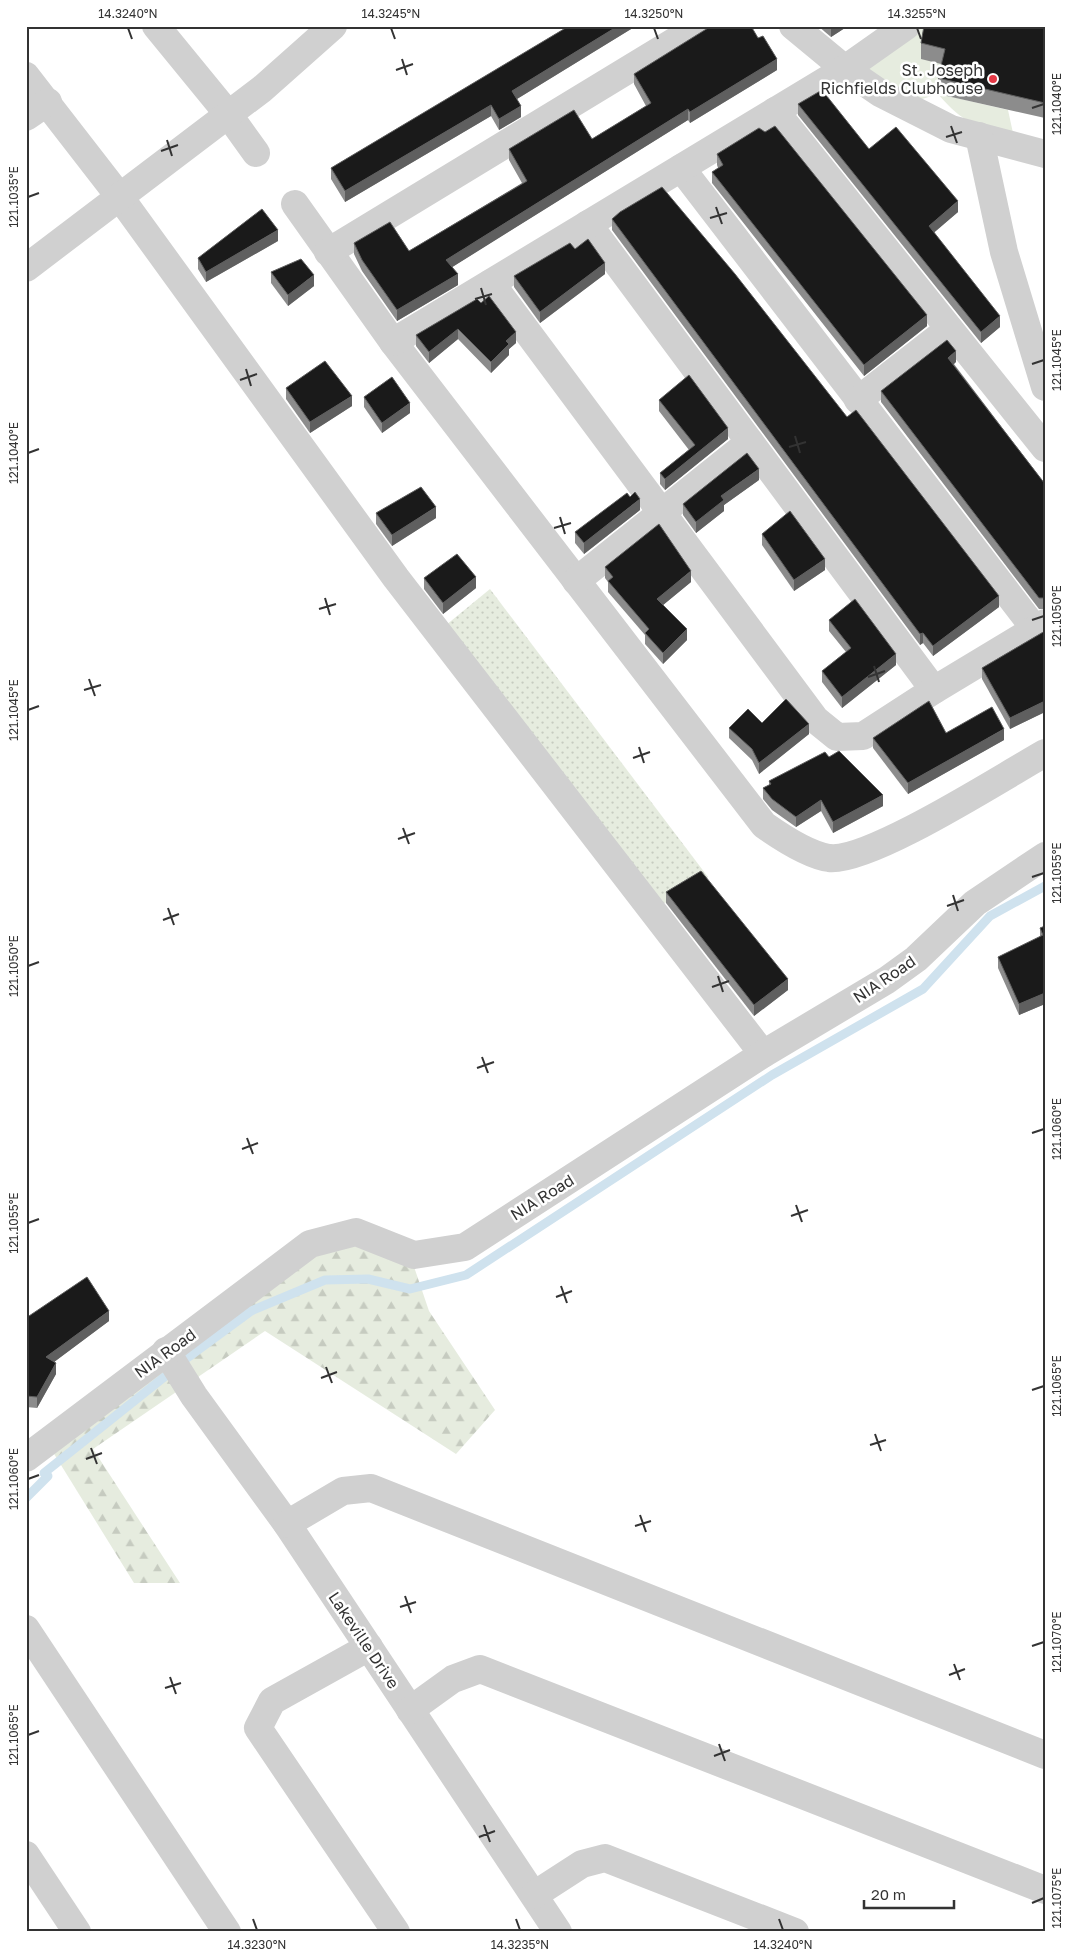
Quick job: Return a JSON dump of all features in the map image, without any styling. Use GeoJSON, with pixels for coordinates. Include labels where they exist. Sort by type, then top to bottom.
{"type":"FeatureCollection","features":[{"type":"Feature","properties":{"kind":"street"},"geometry":{"type":"LineString","coordinates":[[156,26],[228,114],[256,153]]}},
{"type":"Feature","properties":{"kind":"street"},"geometry":{"type":"LineString","coordinates":[[328,252],[700,26]]}},
{"type":"Feature","properties":{"kind":"street"},"geometry":{"type":"LineString","coordinates":[[793,26],[845,69],[880,93],[951,129],[1045,154]]}},
{"type":"Feature","properties":{"kind":"street"},"geometry":{"type":"LineString","coordinates":[[393,342],[845,69],[884,44],[906,26]]}},
{"type":"Feature","properties":{"kind":"street"},"geometry":{"type":"LineString","coordinates":[[26,268],[262,89],[329,28]]}},
{"type":"Feature","properties":{"kind":"street"},"geometry":{"type":"LineString","coordinates":[[26,76],[37,110],[119,196],[396,578],[763,1054]]}},
{"type":"Feature","properties":{"kind":"street"},"geometry":{"type":"LineString","coordinates":[[775,111],[1045,448]]}},
{"type":"Feature","properties":{"kind":"street"},"geometry":{"type":"LineString","coordinates":[[979,136],[1004,252],[1045,387]]}},
{"type":"Feature","properties":{"kind":"street"},"geometry":{"type":"LineString","coordinates":[[491,283],[816,720],[837,737],[863,736],[934,690],[1040,626],[858,400],[681,168]]}},
{"type":"Feature","properties":{"kind":"street"},"geometry":{"type":"LineString","coordinates":[[295,204],[393,342],[764,825],[790,843],[829,858],[857,854],[900,835],[1045,753]]}},
{"type":"Feature","properties":{"kind":"street"},"geometry":{"type":"LineString","coordinates":[[588,224],[934,690]]}},
{"type":"Feature","properties":{"kind":"street"},"geometry":{"type":"LineString","coordinates":[[858,400],[949,329]]}},
{"type":"Feature","properties":{"kind":"street"},"geometry":{"type":"LineString","coordinates":[[576,581],[750,442]]}},
{"type":"Feature","properties":{"kind":"street","name":"NIA Road"},"geometry":{"type":"LineString","coordinates":[[26,1458],[310,1244],[356,1232],[414,1255],[465,1246],[763,1054],[887,980],[916,959],[975,903],[1045,856]]}},
{"type":"Feature","properties":{"kind":"street","name":"Lakeville Drive"},"geometry":{"type":"LineString","coordinates":[[166,1351],[194,1396],[287,1524],[558,1932]]}},
{"type":"Feature","properties":{"kind":"street"},"geometry":{"type":"LineString","coordinates":[[287,1524],[343,1491],[371,1488],[1045,1755]]}},
{"type":"Feature","properties":{"kind":"street"},"geometry":{"type":"LineString","coordinates":[[26,1629],[35,1658],[227,1932]]}},
{"type":"Feature","properties":{"kind":"street"},"geometry":{"type":"LineString","coordinates":[[369,1647],[272,1701],[258,1728],[396,1932]]}},
{"type":"Feature","properties":{"kind":"street"},"geometry":{"type":"LineString","coordinates":[[410,1710],[453,1679],[480,1669],[1045,1890]]}},
{"type":"Feature","properties":{"kind":"street"},"geometry":{"type":"LineString","coordinates":[[26,1855],[77,1932]]}},
{"type":"Feature","properties":{"kind":"street"},"geometry":{"type":"LineString","coordinates":[[534,1894],[582,1864],[605,1858],[796,1932]]}},
{"type":"Feature","properties":{"kind":"green space"},"geometry":{"type":"Polygon","coordinates":[[[894,26],[928,26],[945,65],[939,94],[1008,110],[1013,133],[979,125],[963,118],[938,94],[916,101],[851,62],[894,26]]]}},
{"type":"Feature","properties":{"kind":"green space"},"geometry":{"type":"Polygon","coordinates":[[[490,589],[708,877],[660,906],[440,630],[490,589]]]}},
{"type":"Feature","properties":{"kind":"green space"},"geometry":{"type":"Polygon","coordinates":[[[324,1243],[409,1252],[429,1311],[495,1410],[456,1454],[265,1331],[93,1449],[180,1583],[134,1583],[43,1436],[324,1243]]]}},
{"type":"Feature","properties":{"kind":"building"},"geometry":{"type":"Polygon","coordinates":[[[569,26],[618,26],[512,91],[521,106],[499,119],[491,105],[345,191],[331,168],[569,26]]]}},
{"type":"Feature","properties":{"kind":"building"},"geometry":{"type":"Polygon","coordinates":[[[710,26],[751,26],[758,38],[763,36],[777,59],[690,112],[688,109],[446,260],[458,274],[397,310],[362,260],[354,243],[390,222],[409,251],[527,181],[509,149],[574,110],[592,139],[651,103],[634,74],[710,26]]]}},
{"type":"Feature","properties":{"kind":"building","name":"St. Joseph Richfields Clubhouse"},"geometry":{"type":"Polygon","coordinates":[[[924,26],[1045,26],[1045,103],[938,78],[945,49],[921,43],[924,26]]]}},
{"type":"Feature","properties":{"kind":"building"},"geometry":{"type":"Polygon","coordinates":[[[822,90],[869,149],[896,127],[958,201],[929,226],[1000,316],[981,332],[798,104],[822,90]]]}},
{"type":"Feature","properties":{"kind":"building"},"geometry":{"type":"Polygon","coordinates":[[[775,126],[927,315],[864,365],[712,172],[723,165],[717,154],[759,128],[765,132],[775,126]]]}},
{"type":"Feature","properties":{"kind":"building"},"geometry":{"type":"Polygon","coordinates":[[[662,187],[735,274],[847,417],[856,410],[999,596],[933,646],[923,633],[920,634],[612,219],[620,212],[662,187]]]}},
{"type":"Feature","properties":{"kind":"building"},"geometry":{"type":"Polygon","coordinates":[[[262,209],[278,230],[206,272],[198,258],[262,209]]]}},
{"type":"Feature","properties":{"kind":"building"},"geometry":{"type":"Polygon","coordinates":[[[588,239],[605,263],[540,312],[514,276],[570,243],[575,249],[588,239]]]}},
{"type":"Feature","properties":{"kind":"building"},"geometry":{"type":"Polygon","coordinates":[[[301,259],[314,275],[288,295],[271,272],[301,259]]]}},
{"type":"Feature","properties":{"kind":"building"},"geometry":{"type":"Polygon","coordinates":[[[489,296],[516,332],[506,341],[509,344],[491,362],[458,329],[429,352],[416,335],[477,299],[481,303],[489,296]]]}},
{"type":"Feature","properties":{"kind":"building"},"geometry":{"type":"Polygon","coordinates":[[[947,340],[956,351],[948,358],[1045,484],[1045,598],[1039,598],[881,391],[947,340]]]}},
{"type":"Feature","properties":{"kind":"building"},"geometry":{"type":"Polygon","coordinates":[[[325,361],[352,396],[310,422],[286,388],[325,361]]]}},
{"type":"Feature","properties":{"kind":"building"},"geometry":{"type":"Polygon","coordinates":[[[689,375],[728,428],[665,479],[660,473],[695,445],[659,400],[689,375]]]}},
{"type":"Feature","properties":{"kind":"building"},"geometry":{"type":"Polygon","coordinates":[[[392,377],[410,403],[382,423],[364,397],[392,377]]]}},
{"type":"Feature","properties":{"kind":"building"},"geometry":{"type":"Polygon","coordinates":[[[747,453],[759,469],[721,496],[724,500],[696,522],[683,504],[747,453]]]}},
{"type":"Feature","properties":{"kind":"building"},"geometry":{"type":"Polygon","coordinates":[[[421,487],[436,507],[392,535],[376,513],[421,487]]]}},
{"type":"Feature","properties":{"kind":"building"},"geometry":{"type":"Polygon","coordinates":[[[635,492],[640,499],[584,543],[575,532],[627,493],[630,497],[635,492]]]}},
{"type":"Feature","properties":{"kind":"building"},"geometry":{"type":"Polygon","coordinates":[[[790,511],[825,559],[794,580],[762,534],[790,511]]]}},
{"type":"Feature","properties":{"kind":"building"},"geometry":{"type":"Polygon","coordinates":[[[659,524],[691,571],[657,599],[687,629],[663,653],[645,633],[649,629],[608,581],[613,577],[605,567],[659,524]]]}},
{"type":"Feature","properties":{"kind":"building"},"geometry":{"type":"Polygon","coordinates":[[[457,554],[476,577],[443,603],[424,578],[457,554]]]}},
{"type":"Feature","properties":{"kind":"building"},"geometry":{"type":"Polygon","coordinates":[[[855,599],[896,654],[842,697],[822,671],[851,648],[829,620],[855,599]]]}},
{"type":"Feature","properties":{"kind":"building"},"geometry":{"type":"Polygon","coordinates":[[[1045,631],[1045,701],[1010,718],[982,668],[1045,631]]]}},
{"type":"Feature","properties":{"kind":"building"},"geometry":{"type":"Polygon","coordinates":[[[786,699],[809,724],[759,763],[752,749],[729,728],[748,709],[762,723],[786,699]]]}},
{"type":"Feature","properties":{"kind":"building"},"geometry":{"type":"Polygon","coordinates":[[[929,701],[946,733],[992,707],[1004,729],[908,783],[873,738],[929,701]]]}},
{"type":"Feature","properties":{"kind":"building"},"geometry":{"type":"Polygon","coordinates":[[[839,751],[883,795],[833,822],[821,800],[796,817],[772,799],[763,788],[771,784],[769,781],[825,752],[829,757],[839,751]]]}},
{"type":"Feature","properties":{"kind":"building"},"geometry":{"type":"Polygon","coordinates":[[[701,871],[788,979],[754,1005],[666,892],[701,871]]]}},
{"type":"Feature","properties":{"kind":"building"},"geometry":{"type":"Polygon","coordinates":[[[1045,926],[1045,993],[1019,1004],[998,957],[1043,935],[1040,928],[1045,926]]]}},
{"type":"Feature","properties":{"kind":"building"},"geometry":{"type":"Polygon","coordinates":[[[87,1277],[109,1311],[46,1357],[56,1363],[37,1397],[26,1396],[26,1318],[87,1277]]]}},
{"type":"Feature","properties":{"kind":"waterway"},"geometry":{"type":"LineString","coordinates":[[187,1358],[251,1311],[325,1280],[368,1279],[410,1289],[466,1275],[772,1075],[923,989],[990,916],[1045,886]]}},
{"type":"Feature","properties":{"kind":"waterway"},"geometry":{"type":"LineString","coordinates":[[26,1498],[48,1476],[44,1473],[168,1374]]}},
{"type":"Feature","properties":{"kind":"place","name":"St. Joseph Richfields Clubhouse"},"geometry":{"type":"Point","coordinates":[993,79]}}]}
